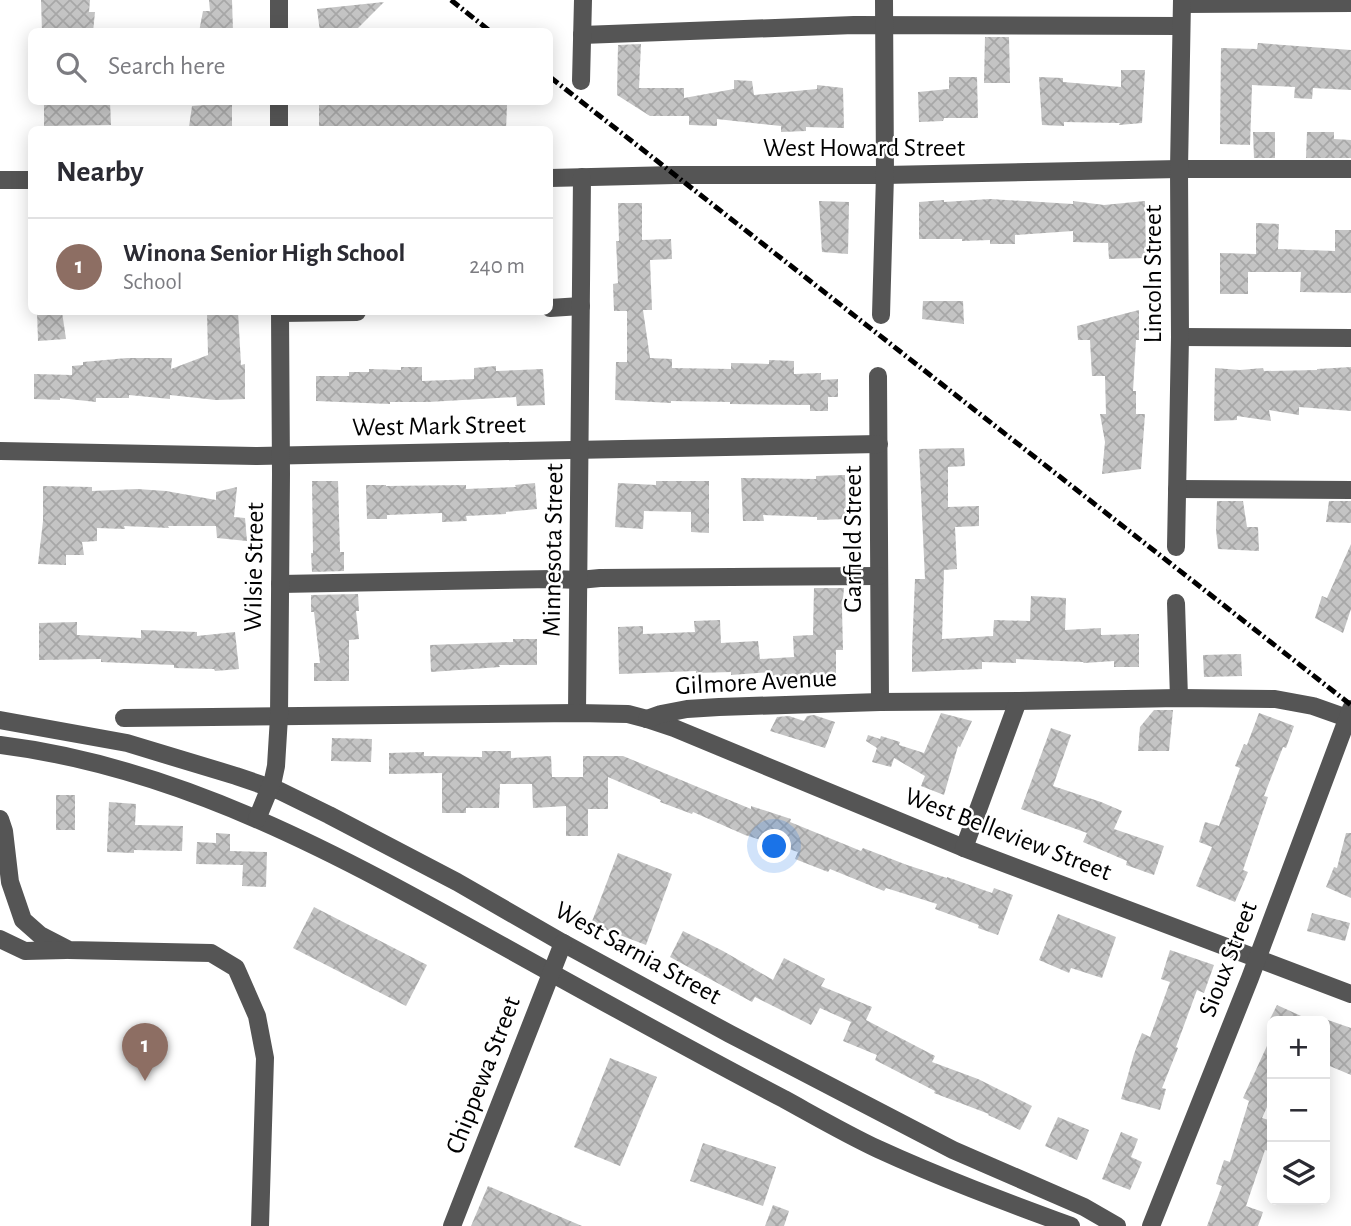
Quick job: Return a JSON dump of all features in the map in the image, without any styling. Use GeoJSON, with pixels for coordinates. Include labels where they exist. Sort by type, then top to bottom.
{"type":"FeatureCollection","features":[{"type":"Feature","properties":{"kind":"street"},"geometry":{"type":"LineString","coordinates":[[279,0],[279,28]]}},
{"type":"Feature","properties":{"kind":"street"},"geometry":{"type":"LineString","coordinates":[[581,82],[583,0]]}},
{"type":"Feature","properties":{"kind":"street"},"geometry":{"type":"LineString","coordinates":[[880,315],[885,175],[884,0]]}},
{"type":"Feature","properties":{"kind":"street"},"geometry":{"type":"LineString","coordinates":[[1182,2],[1351,3]]}},
{"type":"Feature","properties":{"kind":"street","name":"Lincoln Street"},"geometry":{"type":"LineString","coordinates":[[1176,547],[1180,337],[1178,170],[1182,2]]}},
{"type":"Feature","properties":{"kind":"street"},"geometry":{"type":"LineString","coordinates":[[582,35],[884,25],[1181,26]]}},
{"type":"Feature","properties":{"kind":"street"},"geometry":{"type":"LineString","coordinates":[[279,105],[279,126]]}},
{"type":"Feature","properties":{"kind":"street","name":"West Howard Street"},"geometry":{"type":"LineString","coordinates":[[553,177],[1351,169]]}},
{"type":"Feature","properties":{"kind":"street","name":"Minnesota Street"},"geometry":{"type":"LineString","coordinates":[[577,713],[582,177]]}},
{"type":"Feature","properties":{"kind":"street"},"geometry":{"type":"LineString","coordinates":[[0,180],[28,180]]}},
{"type":"Feature","properties":{"kind":"street"},"geometry":{"type":"LineString","coordinates":[[553,308],[581,306]]}},
{"type":"Feature","properties":{"kind":"street","name":"Wilsie Street"},"geometry":{"type":"LineString","coordinates":[[257,819],[276,766],[279,717],[281,315]]}},
{"type":"Feature","properties":{"kind":"street"},"geometry":{"type":"LineString","coordinates":[[1180,337],[1351,338]]}},
{"type":"Feature","properties":{"kind":"street","name":"Garfield Street"},"geometry":{"type":"LineString","coordinates":[[878,376],[880,702]]}},
{"type":"Feature","properties":{"kind":"street","name":"West Mark Street"},"geometry":{"type":"LineString","coordinates":[[0,451],[281,455],[879,444]]}},
{"type":"Feature","properties":{"kind":"street"},"geometry":{"type":"LineString","coordinates":[[1177,489],[1351,490]]}},
{"type":"Feature","properties":{"kind":"street"},"geometry":{"type":"LineString","coordinates":[[280,584],[879,576]]}},
{"type":"Feature","properties":{"kind":"street"},"geometry":{"type":"LineString","coordinates":[[1176,603],[1178,698]]}},
{"type":"Feature","properties":{"kind":"street","name":"Gilmore Avenue"},"geometry":{"type":"LineString","coordinates":[[124,718],[577,713],[620,714],[647,719],[687,709],[880,702],[1178,698],[1275,699],[1349,714]]}},
{"type":"Feature","properties":{"kind":"street"},"geometry":{"type":"LineString","coordinates":[[964,848],[1018,701]]}},
{"type":"Feature","properties":{"kind":"street","name":"Sioux Street"},"geometry":{"type":"LineString","coordinates":[[1151,1226],[1349,714]]}},
{"type":"Feature","properties":{"kind":"street","name":"West Belleview Street"},"geometry":{"type":"LineString","coordinates":[[647,719],[964,848],[1351,994]]}},
{"type":"Feature","properties":{"kind":"street","name":"West Sarnia Street"},"geometry":{"type":"LineString","coordinates":[[0,720],[128,743],[269,788],[329,815],[457,882],[730,1034],[953,1150],[1084,1207],[1117,1226]]}},
{"type":"Feature","properties":{"kind":"street"},"geometry":{"type":"LineString","coordinates":[[0,746],[42,751],[139,774],[257,819],[355,867],[878,1149],[987,1195],[1071,1226]]}},
{"type":"Feature","properties":{"kind":"street"},"geometry":{"type":"LineString","coordinates":[[0,818],[10,882],[23,920],[40,935],[69,950]]}},
{"type":"Feature","properties":{"kind":"street"},"geometry":{"type":"LineString","coordinates":[[0,939],[25,951],[211,953],[236,968],[257,1016],[265,1058],[260,1226]]}},
{"type":"Feature","properties":{"kind":"street","name":"Chippewa Street"},"geometry":{"type":"LineString","coordinates":[[452,1226],[563,943]]}},
{"type":"Feature","properties":{"kind":"building"},"geometry":{"type":"Polygon","coordinates":[[[41,0],[90,0],[89,12],[95,12],[93,28],[42,28],[41,0]]]}},
{"type":"Feature","properties":{"kind":"building"},"geometry":{"type":"Polygon","coordinates":[[[209,0],[232,0],[233,28],[200,28],[203,11],[210,11],[209,0]]]}},
{"type":"Feature","properties":{"kind":"building"},"geometry":{"type":"Polygon","coordinates":[[[384,2],[358,28],[319,28],[317,9],[384,2]]]}},
{"type":"Feature","properties":{"kind":"building"},"geometry":{"type":"Polygon","coordinates":[[[985,37],[1009,37],[1010,83],[984,83],[985,37]]]}},
{"type":"Feature","properties":{"kind":"building"},"geometry":{"type":"Polygon","coordinates":[[[1258,43],[1351,50],[1351,90],[1313,88],[1312,99],[1294,98],[1295,87],[1252,85],[1250,145],[1220,144],[1221,48],[1257,49],[1258,43]]]}},
{"type":"Feature","properties":{"kind":"building"},"geometry":{"type":"Polygon","coordinates":[[[641,44],[639,88],[684,88],[684,98],[734,89],[734,80],[752,81],[754,95],[817,89],[817,85],[843,88],[844,128],[806,127],[806,131],[781,132],[781,126],[717,119],[717,126],[689,125],[689,116],[650,116],[617,95],[618,45],[641,44]]]}},
{"type":"Feature","properties":{"kind":"building"},"geometry":{"type":"Polygon","coordinates":[[[1121,70],[1145,70],[1142,123],[1119,125],[1120,123],[1064,122],[1064,126],[1042,125],[1039,77],[1121,87],[1121,70]]]}},
{"type":"Feature","properties":{"kind":"building"},"geometry":{"type":"Polygon","coordinates":[[[949,77],[977,77],[978,118],[944,118],[943,121],[919,122],[918,92],[949,89],[949,77]]]}},
{"type":"Feature","properties":{"kind":"building"},"geometry":{"type":"Polygon","coordinates":[[[44,105],[110,105],[111,125],[44,126],[44,105]]]}},
{"type":"Feature","properties":{"kind":"building"},"geometry":{"type":"Polygon","coordinates":[[[232,105],[232,126],[189,126],[192,106],[232,105]]]}},
{"type":"Feature","properties":{"kind":"building"},"geometry":{"type":"Polygon","coordinates":[[[319,105],[507,105],[506,126],[319,126],[319,105]]]}},
{"type":"Feature","properties":{"kind":"building"},"geometry":{"type":"Polygon","coordinates":[[[1253,132],[1275,132],[1275,158],[1254,158],[1253,132]]]}},
{"type":"Feature","properties":{"kind":"building"},"geometry":{"type":"Polygon","coordinates":[[[1307,132],[1334,132],[1334,139],[1351,140],[1351,158],[1306,158],[1307,132]]]}},
{"type":"Feature","properties":{"kind":"building"},"geometry":{"type":"Polygon","coordinates":[[[990,199],[1073,204],[1073,201],[1104,205],[1145,201],[1146,258],[1109,259],[1108,243],[1073,242],[1073,231],[1015,235],[1015,244],[990,244],[990,240],[919,239],[919,202],[990,199]]]}},
{"type":"Feature","properties":{"kind":"building"},"geometry":{"type":"Polygon","coordinates":[[[819,201],[849,202],[848,254],[822,252],[819,201]]]}},
{"type":"Feature","properties":{"kind":"building"},"geometry":{"type":"Polygon","coordinates":[[[618,203],[642,203],[642,240],[671,239],[672,259],[650,260],[652,310],[643,310],[650,358],[672,359],[672,368],[731,369],[731,363],[769,364],[769,360],[794,361],[794,374],[821,373],[821,380],[838,379],[838,397],[828,397],[828,411],[810,411],[810,405],[615,400],[616,362],[627,362],[627,311],[614,311],[613,284],[618,283],[618,203]]]}},
{"type":"Feature","properties":{"kind":"building"},"geometry":{"type":"Polygon","coordinates":[[[1256,223],[1279,224],[1278,249],[1335,251],[1335,230],[1351,230],[1351,293],[1300,292],[1301,272],[1248,272],[1248,294],[1220,294],[1220,253],[1256,254],[1256,223]]]}},
{"type":"Feature","properties":{"kind":"building"},"geometry":{"type":"Polygon","coordinates":[[[923,301],[963,301],[964,324],[922,319],[923,301]]]}},
{"type":"Feature","properties":{"kind":"building"},"geometry":{"type":"Polygon","coordinates":[[[1139,310],[1139,340],[1136,340],[1133,391],[1136,391],[1136,414],[1145,414],[1141,469],[1102,474],[1105,442],[1100,414],[1106,414],[1105,376],[1092,376],[1090,340],[1078,340],[1077,326],[1139,310]]]}},
{"type":"Feature","properties":{"kind":"building"},"geometry":{"type":"Polygon","coordinates":[[[37,315],[62,315],[66,339],[38,341],[37,315]]]}},
{"type":"Feature","properties":{"kind":"building"},"geometry":{"type":"Polygon","coordinates":[[[207,315],[238,315],[241,365],[245,364],[245,399],[216,400],[170,395],[170,399],[129,395],[129,398],[96,398],[96,402],[60,398],[34,399],[34,374],[72,375],[72,366],[83,365],[83,362],[127,358],[172,358],[171,369],[208,355],[207,315]]]}},
{"type":"Feature","properties":{"kind":"building"},"geometry":{"type":"Polygon","coordinates":[[[496,366],[496,371],[543,369],[545,405],[517,406],[516,397],[390,404],[316,401],[316,376],[349,376],[349,372],[369,372],[369,369],[401,370],[401,367],[422,367],[422,381],[474,379],[474,368],[496,366]]]}},
{"type":"Feature","properties":{"kind":"building"},"geometry":{"type":"Polygon","coordinates":[[[1351,367],[1351,411],[1299,407],[1299,415],[1269,410],[1271,421],[1237,416],[1237,420],[1214,421],[1215,368],[1263,368],[1264,371],[1351,367]]]}},
{"type":"Feature","properties":{"kind":"building"},"geometry":{"type":"Polygon","coordinates":[[[964,448],[965,466],[948,467],[948,507],[979,506],[979,526],[955,527],[957,569],[944,570],[942,639],[993,636],[994,620],[1030,621],[1031,596],[1066,598],[1065,630],[1101,628],[1101,635],[1139,634],[1139,667],[1114,667],[1114,661],[1084,663],[1016,659],[1016,663],[982,662],[982,669],[912,672],[915,579],[925,579],[919,449],[964,448]]]}},
{"type":"Feature","properties":{"kind":"building"},"geometry":{"type":"Polygon","coordinates":[[[845,475],[846,519],[817,520],[817,517],[763,515],[764,521],[743,521],[741,478],[816,479],[816,476],[845,475]]]}},
{"type":"Feature","properties":{"kind":"building"},"geometry":{"type":"Polygon","coordinates":[[[312,481],[338,481],[340,552],[344,552],[344,571],[312,572],[312,481]]]}},
{"type":"Feature","properties":{"kind":"building"},"geometry":{"type":"Polygon","coordinates":[[[656,481],[709,481],[709,533],[691,532],[691,512],[644,511],[643,529],[615,527],[618,483],[656,485],[656,481]]]}},
{"type":"Feature","properties":{"kind":"building"},"geometry":{"type":"Polygon","coordinates":[[[535,483],[537,509],[466,516],[467,521],[442,522],[442,513],[387,515],[387,519],[367,519],[366,485],[466,485],[466,489],[516,487],[515,485],[535,483]]]}},
{"type":"Feature","properties":{"kind":"building"},"geometry":{"type":"Polygon","coordinates":[[[43,486],[92,487],[92,491],[166,491],[216,500],[216,492],[237,487],[234,517],[245,518],[247,541],[217,538],[216,526],[97,528],[97,541],[82,542],[84,555],[66,555],[66,565],[38,564],[43,521],[43,486]]]}},
{"type":"Feature","properties":{"kind":"building"},"geometry":{"type":"Polygon","coordinates":[[[1217,501],[1243,501],[1247,527],[1258,527],[1259,551],[1218,549],[1217,501]]]}},
{"type":"Feature","properties":{"kind":"building"},"geometry":{"type":"Polygon","coordinates":[[[1329,501],[1351,501],[1351,523],[1326,522],[1329,501]]]}},
{"type":"Feature","properties":{"kind":"building"},"geometry":{"type":"Polygon","coordinates":[[[1351,544],[1351,609],[1343,633],[1315,618],[1322,596],[1327,598],[1351,544]]]}},
{"type":"Feature","properties":{"kind":"building"},"geometry":{"type":"Polygon","coordinates":[[[814,588],[844,588],[843,650],[836,650],[836,675],[772,676],[772,672],[731,675],[731,672],[696,671],[619,674],[618,627],[643,626],[643,634],[695,632],[694,621],[720,620],[721,643],[758,641],[760,659],[794,657],[793,636],[813,635],[814,588]]]}},
{"type":"Feature","properties":{"kind":"building"},"geometry":{"type":"Polygon","coordinates":[[[358,594],[359,611],[356,611],[359,639],[349,640],[349,681],[314,681],[314,663],[320,663],[314,612],[311,612],[311,595],[358,594]]]}},
{"type":"Feature","properties":{"kind":"building"},"geometry":{"type":"Polygon","coordinates":[[[77,622],[77,635],[141,638],[141,630],[197,632],[197,636],[235,632],[239,669],[215,671],[174,668],[174,665],[101,662],[101,659],[39,660],[39,623],[77,622]]]}},
{"type":"Feature","properties":{"kind":"building"},"geometry":{"type":"Polygon","coordinates":[[[513,639],[537,639],[537,665],[499,665],[500,667],[431,672],[430,645],[513,642],[513,639]]]}},
{"type":"Feature","properties":{"kind":"building"},"geometry":{"type":"Polygon","coordinates":[[[1241,654],[1242,676],[1204,677],[1203,655],[1241,654]]]}},
{"type":"Feature","properties":{"kind":"building"},"geometry":{"type":"Polygon","coordinates":[[[1154,710],[1173,710],[1169,751],[1138,751],[1140,727],[1154,710]]]}},
{"type":"Feature","properties":{"kind":"building"},"geometry":{"type":"Polygon","coordinates":[[[941,713],[972,721],[960,747],[958,746],[944,795],[921,786],[925,776],[894,758],[891,767],[872,762],[877,748],[866,741],[868,735],[900,742],[899,745],[924,753],[941,713]]]}},
{"type":"Feature","properties":{"kind":"building"},"geometry":{"type":"Polygon","coordinates":[[[1259,713],[1294,726],[1264,796],[1268,797],[1243,870],[1248,872],[1235,902],[1196,886],[1212,847],[1199,842],[1205,822],[1219,826],[1240,768],[1235,766],[1244,744],[1247,745],[1259,713]]]}},
{"type":"Feature","properties":{"kind":"building"},"geometry":{"type":"Polygon","coordinates":[[[814,715],[835,722],[825,748],[770,731],[777,717],[789,716],[804,721],[807,716],[814,715]]]}},
{"type":"Feature","properties":{"kind":"building"},"geometry":{"type":"Polygon","coordinates":[[[1051,728],[1071,735],[1053,786],[1122,811],[1114,829],[1164,846],[1154,875],[1126,865],[1127,861],[1083,842],[1087,833],[1021,809],[1051,728]]]}},
{"type":"Feature","properties":{"kind":"building"},"geometry":{"type":"Polygon","coordinates":[[[332,738],[372,739],[371,762],[331,761],[332,738]]]}},
{"type":"Feature","properties":{"kind":"building"},"geometry":{"type":"Polygon","coordinates":[[[482,751],[511,751],[511,758],[551,756],[552,777],[583,777],[583,756],[623,756],[751,809],[751,806],[791,819],[790,822],[861,851],[863,848],[992,893],[994,888],[1013,895],[998,935],[935,909],[937,904],[886,888],[884,891],[830,869],[828,872],[795,859],[798,852],[660,802],[661,800],[608,777],[608,809],[588,809],[588,836],[566,836],[566,806],[533,808],[532,784],[500,784],[499,808],[466,808],[466,813],[442,813],[442,773],[389,774],[389,753],[424,752],[424,756],[482,757],[482,751]]]}},
{"type":"Feature","properties":{"kind":"building"},"geometry":{"type":"Polygon","coordinates":[[[56,795],[75,795],[75,830],[56,830],[56,795]]]}},
{"type":"Feature","properties":{"kind":"building"},"geometry":{"type":"Polygon","coordinates":[[[109,802],[136,804],[135,825],[183,826],[182,851],[107,852],[109,802]]]}},
{"type":"Feature","properties":{"kind":"building"},"geometry":{"type":"Polygon","coordinates":[[[216,833],[230,834],[230,851],[267,852],[266,887],[242,886],[243,865],[196,864],[197,842],[216,843],[216,833]]]}},
{"type":"Feature","properties":{"kind":"building"},"geometry":{"type":"Polygon","coordinates":[[[1346,833],[1351,833],[1351,898],[1326,887],[1334,867],[1337,868],[1346,833]]]}},
{"type":"Feature","properties":{"kind":"building"},"geometry":{"type":"Polygon","coordinates":[[[618,853],[672,874],[646,945],[591,924],[618,853]]]}},
{"type":"Feature","properties":{"kind":"building"},"geometry":{"type":"Polygon","coordinates":[[[314,907],[427,965],[406,1006],[293,948],[314,907]]]}},
{"type":"Feature","properties":{"kind":"building"},"geometry":{"type":"Polygon","coordinates":[[[1312,913],[1350,923],[1345,941],[1307,931],[1312,913]]]}},
{"type":"Feature","properties":{"kind":"building"},"geometry":{"type":"Polygon","coordinates":[[[1058,914],[1116,937],[1102,978],[1071,968],[1069,973],[1039,960],[1058,914]]]}},
{"type":"Feature","properties":{"kind":"building"},"geometry":{"type":"Polygon","coordinates":[[[683,931],[773,980],[784,958],[825,979],[821,986],[872,1007],[866,1020],[935,1056],[932,1062],[978,1079],[1032,1106],[1020,1130],[989,1114],[934,1093],[935,1091],[875,1060],[877,1055],[843,1041],[851,1022],[820,1008],[811,1025],[755,997],[752,1002],[670,957],[683,931]]]}},
{"type":"Feature","properties":{"kind":"building"},"geometry":{"type":"Polygon","coordinates":[[[1170,950],[1214,965],[1204,993],[1197,990],[1162,1088],[1166,1089],[1160,1110],[1121,1099],[1142,1033],[1150,1037],[1170,982],[1161,979],[1170,950]]]}},
{"type":"Feature","properties":{"kind":"building"},"geometry":{"type":"Polygon","coordinates":[[[1277,1005],[1301,1016],[1272,1016],[1277,1005]]]}},
{"type":"Feature","properties":{"kind":"building"},"geometry":{"type":"Polygon","coordinates":[[[1330,1021],[1351,1028],[1351,1075],[1330,1066],[1330,1021]]]}},
{"type":"Feature","properties":{"kind":"building"},"geometry":{"type":"Polygon","coordinates":[[[1267,1046],[1267,1107],[1262,1118],[1267,1120],[1267,1151],[1246,1206],[1263,1212],[1258,1226],[1207,1226],[1222,1186],[1216,1184],[1224,1160],[1230,1162],[1249,1101],[1243,1098],[1267,1046]]]}},
{"type":"Feature","properties":{"kind":"building"},"geometry":{"type":"Polygon","coordinates":[[[610,1058],[657,1077],[620,1166],[574,1147],[610,1058]]]}},
{"type":"Feature","properties":{"kind":"building"},"geometry":{"type":"Polygon","coordinates":[[[1058,1117],[1089,1130],[1077,1160],[1045,1146],[1058,1117]]]}},
{"type":"Feature","properties":{"kind":"building"},"geometry":{"type":"Polygon","coordinates":[[[1121,1132],[1138,1139],[1131,1157],[1142,1162],[1130,1190],[1102,1179],[1121,1132]]]}},
{"type":"Feature","properties":{"kind":"building"},"geometry":{"type":"Polygon","coordinates":[[[703,1143],[776,1167],[763,1206],[690,1181],[703,1143]]]}},
{"type":"Feature","properties":{"kind":"building"},"geometry":{"type":"Polygon","coordinates":[[[488,1186],[582,1226],[471,1226],[488,1186]]]}},
{"type":"Feature","properties":{"kind":"building"},"geometry":{"type":"Polygon","coordinates":[[[773,1205],[789,1211],[784,1226],[765,1226],[773,1205]]]}},
{"type":"Feature","properties":{"kind":"railway"},"geometry":{"type":"LineString","coordinates":[[451,0],[486,28]]}},
{"type":"Feature","properties":{"kind":"railway"},"geometry":{"type":"LineString","coordinates":[[553,79],[1351,705]]}},
{"type":"Feature","properties":{"kind":"place","name":"Winona Senior High School"},"geometry":{"type":"Point","coordinates":[145,1081]}}]}
